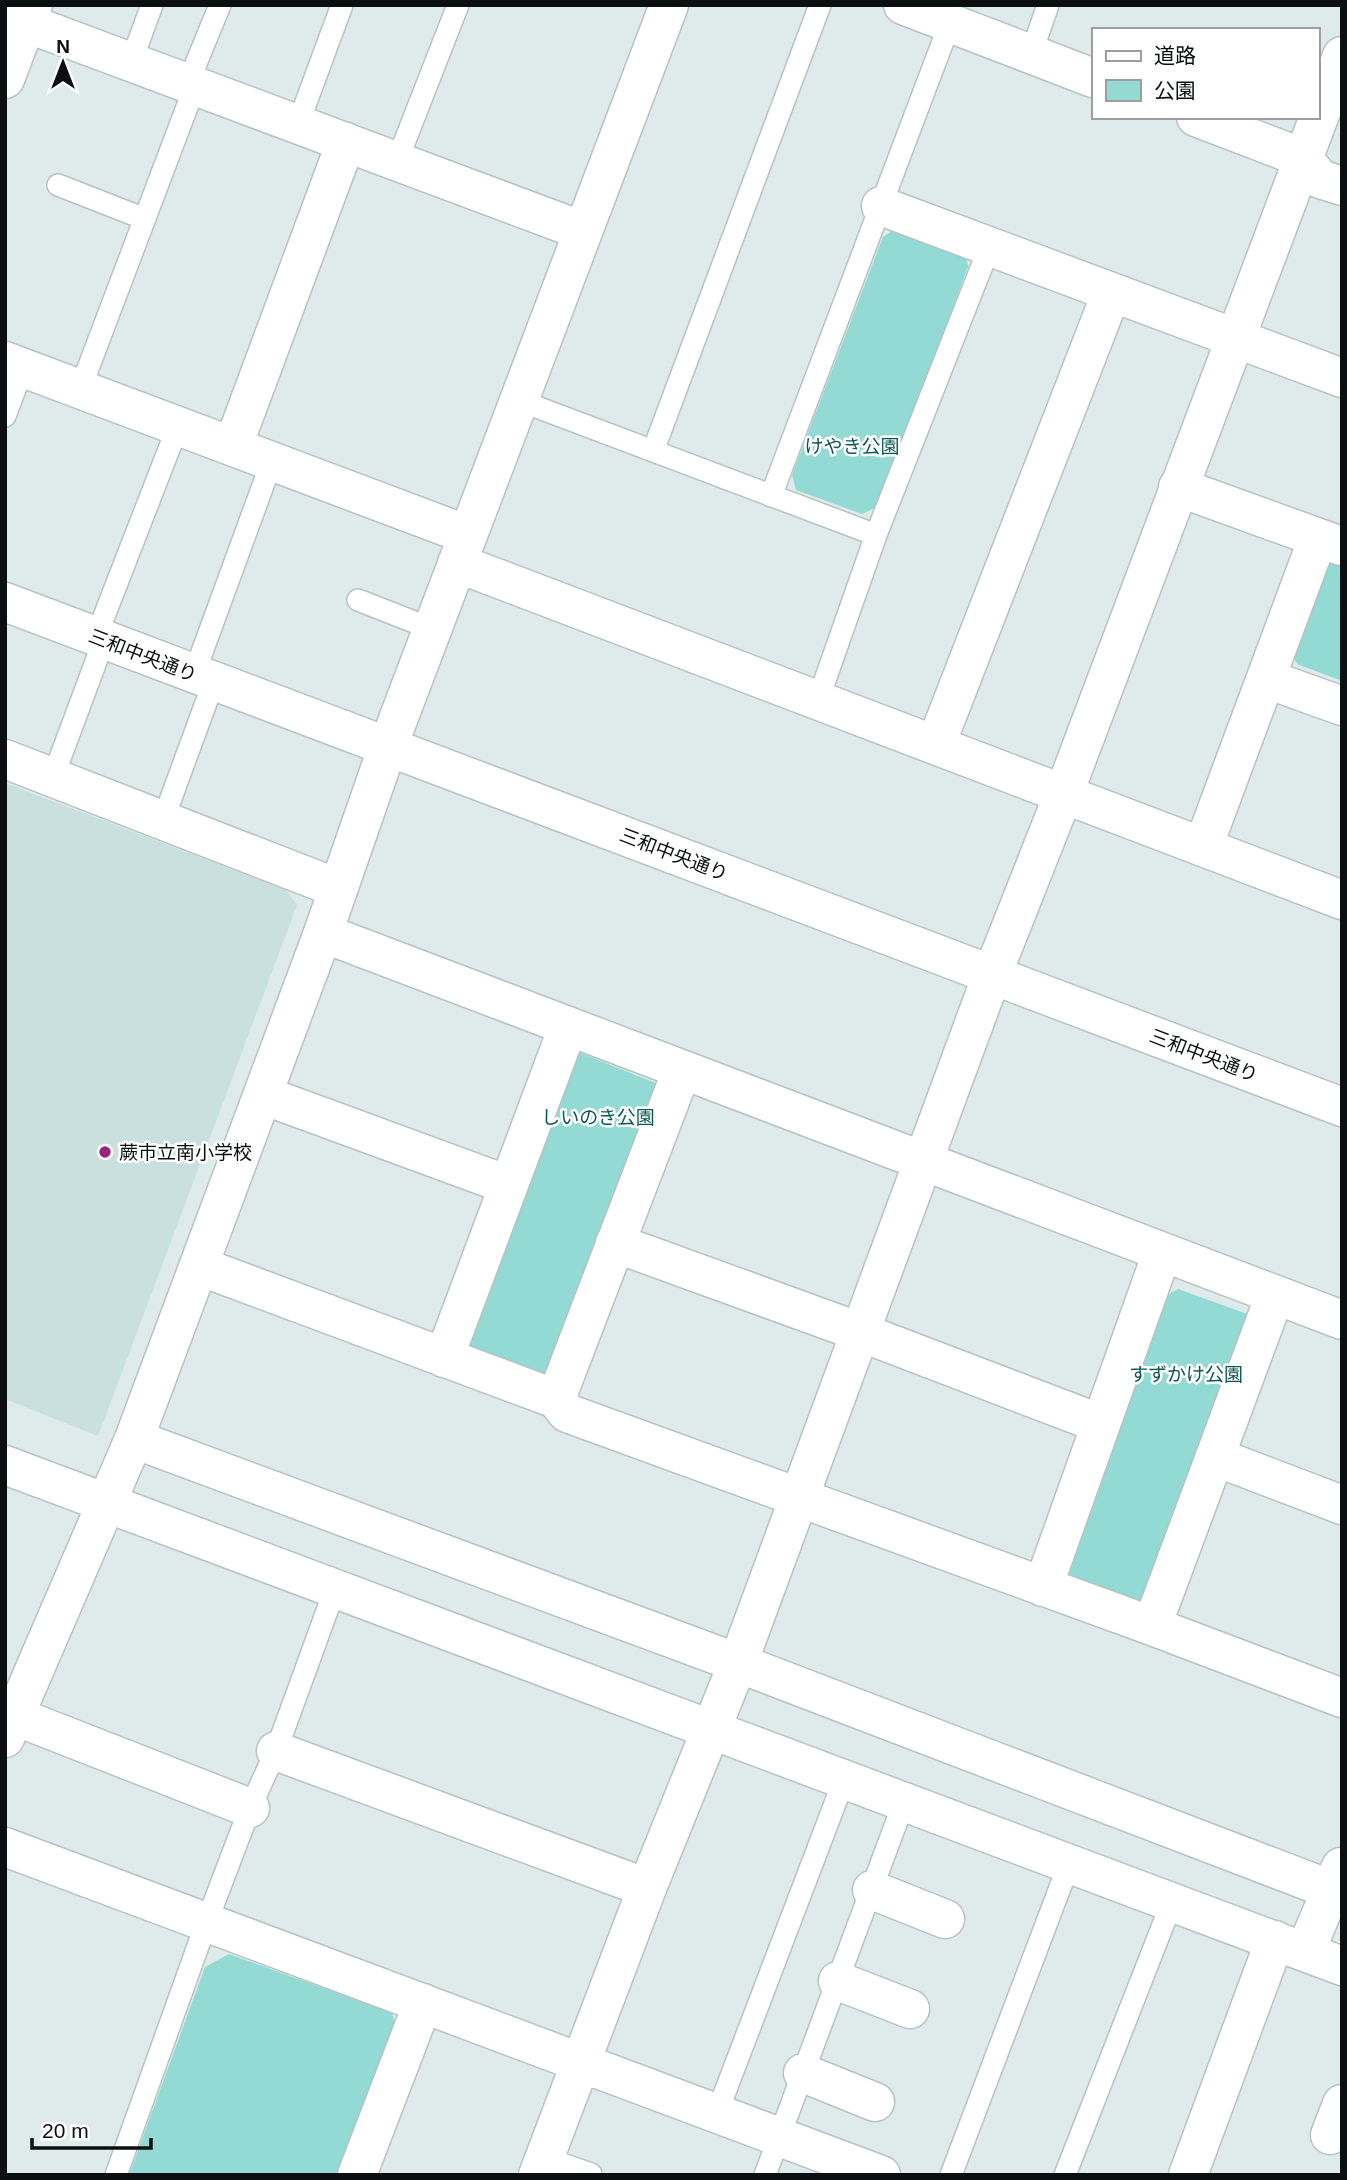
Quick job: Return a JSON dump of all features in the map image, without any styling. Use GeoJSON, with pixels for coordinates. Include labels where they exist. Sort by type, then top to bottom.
{"type":"FeatureCollection","features":[{"type":"Feature","properties":{"kind":"street"},"geometry":{"type":"LineString","coordinates":[[250,1808],[10,1727],[134,1440],[323,933],[388,746],[669,5]]}},
{"type":"Feature","properties":{"kind":"street"},"geometry":{"type":"LineString","coordinates":[[926,12],[1092,78]]}},
{"type":"Feature","properties":{"kind":"street"},"geometry":{"type":"LineString","coordinates":[[5,79],[22,14],[131,62],[583,231]]}},
{"type":"Feature","properties":{"kind":"street"},"geometry":{"type":"LineString","coordinates":[[1319,116],[1342,56]]}},
{"type":"Feature","properties":{"kind":"street"},"geometry":{"type":"LineString","coordinates":[[1201,119],[1303,158],[1321,178],[1342,186]]}},
{"type":"Feature","properties":{"kind":"street"},"geometry":{"type":"LineString","coordinates":[[542,2166],[647,1888],[738,1663],[992,975],[1064,793],[1318,119]]}},
{"type":"Feature","properties":{"kind":"street"},"geometry":{"type":"LineString","coordinates":[[233,446],[346,142]]}},
{"type":"Feature","properties":{"kind":"street"},"geometry":{"type":"LineString","coordinates":[[881,206],[1342,378]]}},
{"type":"Feature","properties":{"kind":"street"},"geometry":{"type":"LineString","coordinates":[[936,744],[1111,294]]}},
{"type":"Feature","properties":{"kind":"street"},"geometry":{"type":"LineString","coordinates":[[14,364],[272,461],[463,549],[818,700],[1342,900]]}},
{"type":"Feature","properties":{"kind":"street"},"geometry":{"type":"LineString","coordinates":[[1178,487],[1330,542],[1267,679],[1203,847]]}},
{"type":"Feature","properties":{"kind":"street","name":"三和中央通り"},"geometry":{"type":"LineString","coordinates":[[5,602],[1342,1107]]}},
{"type":"Feature","properties":{"kind":"street"},"geometry":{"type":"LineString","coordinates":[[1267,679],[1342,706]]}},
{"type":"Feature","properties":{"kind":"street"},"geometry":{"type":"LineString","coordinates":[[5,759],[337,888]]}},
{"type":"Feature","properties":{"kind":"street"},"geometry":{"type":"LineString","coordinates":[[323,933],[1342,1320]]}},
{"type":"Feature","properties":{"kind":"street"},"geometry":{"type":"LineString","coordinates":[[444,1357],[568,1027]]}},
{"type":"Feature","properties":{"kind":"street"},"geometry":{"type":"LineString","coordinates":[[556,1399],[682,1070]]}},
{"type":"Feature","properties":{"kind":"street"},"geometry":{"type":"LineString","coordinates":[[263,1094],[508,1185]]}},
{"type":"Feature","properties":{"kind":"street"},"geometry":{"type":"LineString","coordinates":[[615,1243],[860,1332],[1101,1424]]}},
{"type":"Feature","properties":{"kind":"street"},"geometry":{"type":"LineString","coordinates":[[1043,1587],[1162,1253]]}},
{"type":"Feature","properties":{"kind":"street"},"geometry":{"type":"LineString","coordinates":[[199,1266],[556,1399],[568,1413],[1342,1698]]}},
{"type":"Feature","properties":{"kind":"street"},"geometry":{"type":"LineString","coordinates":[[1152,1626],[1275,1295]]}},
{"type":"Feature","properties":{"kind":"street"},"geometry":{"type":"LineString","coordinates":[[134,1440],[1339,1883],[1290,1946],[1188,2175]]}},
{"type":"Feature","properties":{"kind":"street"},"geometry":{"type":"LineString","coordinates":[[1216,1457],[1342,1505]]}},
{"type":"Feature","properties":{"kind":"street"},"geometry":{"type":"LineString","coordinates":[[5,1465],[1342,1966]]}},
{"type":"Feature","properties":{"kind":"street"},"geometry":{"type":"LineString","coordinates":[[276,1751],[647,1888]]}},
{"type":"Feature","properties":{"kind":"street"},"geometry":{"type":"LineString","coordinates":[[5,1847],[881,2175]]}},
{"type":"Feature","properties":{"kind":"street"},"geometry":{"type":"LineString","coordinates":[[872,1890],[945,1919]]}},
{"type":"Feature","properties":{"kind":"street"},"geometry":{"type":"LineString","coordinates":[[838,1981],[910,2009]]}},
{"type":"Feature","properties":{"kind":"street"},"geometry":{"type":"LineString","coordinates":[[357,2175],[423,2003]]}},
{"type":"Feature","properties":{"kind":"street"},"geometry":{"type":"LineString","coordinates":[[803,2073],[875,2102]]}},
{"type":"Feature","properties":{"kind":"lane"},"geometry":{"type":"LineString","coordinates":[[131,62],[152,5]]}},
{"type":"Feature","properties":{"kind":"lane"},"geometry":{"type":"LineString","coordinates":[[81,387],[145,219],[220,5]]}},
{"type":"Feature","properties":{"kind":"lane"},"geometry":{"type":"LineString","coordinates":[[298,124],[342,5]]}},
{"type":"Feature","properties":{"kind":"lane"},"geometry":{"type":"LineString","coordinates":[[397,161],[458,5]]}},
{"type":"Feature","properties":{"kind":"lane"},"geometry":{"type":"LineString","coordinates":[[653,451],[820,5]]}},
{"type":"Feature","properties":{"kind":"lane"},"geometry":{"type":"LineString","coordinates":[[1031,54],[1048,5]]}},
{"type":"Feature","properties":{"kind":"lane"},"geometry":{"type":"LineString","coordinates":[[771,496],[881,206],[926,12]]}},
{"type":"Feature","properties":{"kind":"lane"},"geometry":{"type":"LineString","coordinates":[[58,185],[145,219]]}},
{"type":"Feature","properties":{"kind":"lane"},"geometry":{"type":"LineString","coordinates":[[818,700],[876,536],[989,248]]}},
{"type":"Feature","properties":{"kind":"lane"},"geometry":{"type":"LineString","coordinates":[[5,416],[14,364]]}},
{"type":"Feature","properties":{"kind":"lane"},"geometry":{"type":"LineString","coordinates":[[519,400],[876,536]]}},
{"type":"Feature","properties":{"kind":"lane"},"geometry":{"type":"LineString","coordinates":[[53,777],[100,638],[178,426]]}},
{"type":"Feature","properties":{"kind":"lane"},"geometry":{"type":"LineString","coordinates":[[163,820],[272,461]]}},
{"type":"Feature","properties":{"kind":"lane"},"geometry":{"type":"LineString","coordinates":[[358,600],[432,629]]}},
{"type":"Feature","properties":{"kind":"lane"},"geometry":{"type":"LineString","coordinates":[[116,2175],[207,1921],[250,1808],[276,1751],[335,1589]]}},
{"type":"Feature","properties":{"kind":"lane"},"geometry":{"type":"LineString","coordinates":[[717,2113],[844,1780]]}},
{"type":"Feature","properties":{"kind":"lane"},"geometry":{"type":"LineString","coordinates":[[765,2175],[904,1802]]}},
{"type":"Feature","properties":{"kind":"lane"},"geometry":{"type":"LineString","coordinates":[[951,2175],[1069,1864]]}},
{"type":"Feature","properties":{"kind":"lane"},"geometry":{"type":"LineString","coordinates":[[1065,2175],[1172,1902]]}},
{"type":"Feature","properties":{"kind":"lane"},"geometry":{"type":"LineString","coordinates":[[542,2166],[591,2174]]}},
{"type":"Feature","properties":{"kind":"shaded area","name":"蕨市立南小学校"},"geometry":{"type":"Polygon","coordinates":[[[5,783],[286,890],[297,905],[98,1436],[5,1399],[5,783]]]}},
{"type":"Feature","properties":{"kind":"green space","name":"けやき公園"},"geometry":{"type":"Polygon","coordinates":[[[896,228],[966,253],[968,267],[879,506],[862,514],[796,490],[792,475],[883,237],[896,228]]]}},
{"type":"Feature","properties":{"kind":"green space"},"geometry":{"type":"Polygon","coordinates":[[[1342,557],[1342,681],[1297,664],[1291,650],[1324,559],[1342,557]]]}},
{"type":"Feature","properties":{"kind":"green space","name":"しいのき公園"},"geometry":{"type":"Polygon","coordinates":[[[578,1052],[658,1084],[556,1369],[548,1365],[544,1375],[468,1347],[578,1052]]]}},
{"type":"Feature","properties":{"kind":"green space","name":"すずかけ公園"},"geometry":{"type":"Polygon","coordinates":[[[1178,1289],[1250,1315],[1151,1597],[1140,1601],[1070,1576],[1064,1563],[1164,1297],[1178,1289]]]}},
{"type":"Feature","properties":{"kind":"green space"},"geometry":{"type":"Polygon","coordinates":[[[229,1954],[392,2013],[396,2029],[340,2175],[129,2175],[205,1967],[229,1954]]]}},
{"type":"Feature","properties":{"kind":"place","name":"蕨市立南小学校"},"geometry":{"type":"Point","coordinates":[105,1152]}}]}
